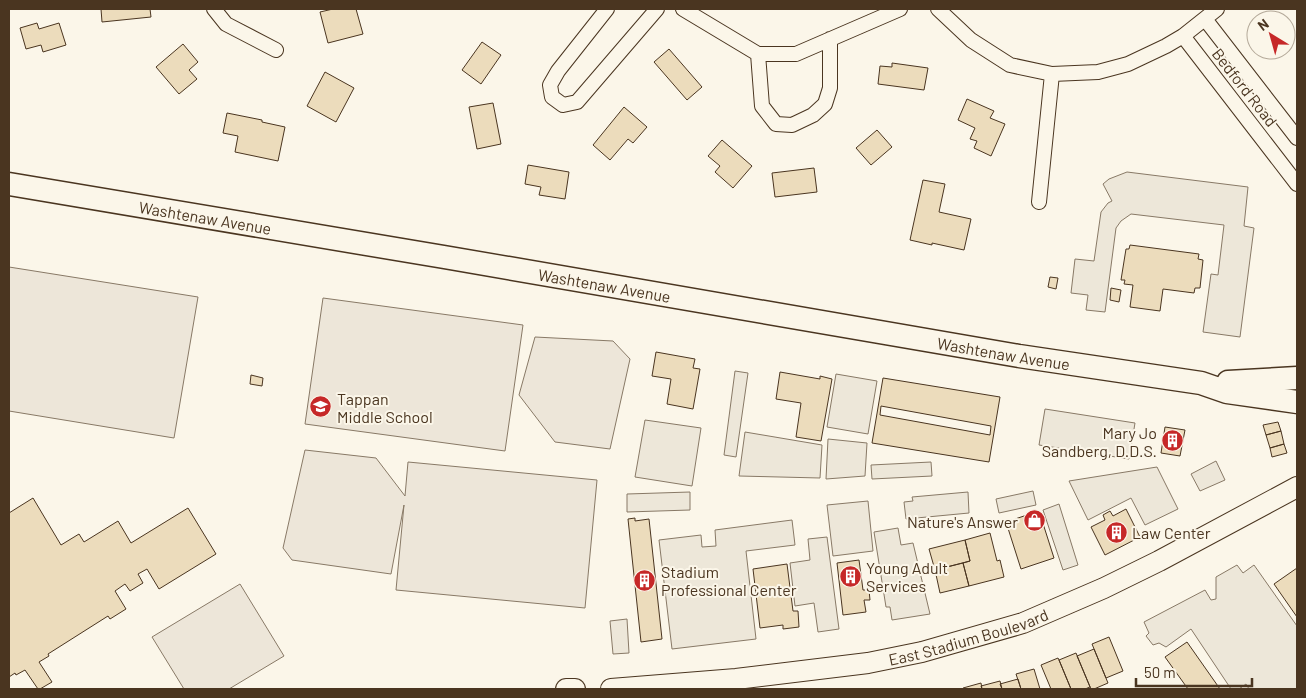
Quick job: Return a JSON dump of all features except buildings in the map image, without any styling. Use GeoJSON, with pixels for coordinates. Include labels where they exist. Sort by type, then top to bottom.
{"type":"FeatureCollection","features":[{"type":"Feature","properties":{"kind":"main road","name":"Washtenaw Avenue"},"geometry":{"type":"LineString","coordinates":[[9,184],[1019,356],[1201,384],[1227,392],[1297,402]]}},
{"type":"Feature","properties":{"kind":"main road","name":"Washtenaw Avenue"},"geometry":{"type":"LineString","coordinates":[[1201,384],[1297,378]]}},
{"type":"Feature","properties":{"kind":"main road","name":"East Stadium Boulevard"},"geometry":{"type":"LineString","coordinates":[[611,689],[736,679],[868,663],[922,652],[1023,623],[1104,588],[1159,561],[1297,486]]}},
{"type":"Feature","properties":{"kind":"main road"},"geometry":{"type":"LineString","coordinates":[[566,689],[575,689]]}},
{"type":"Feature","properties":{"kind":"street"},"geometry":{"type":"LineString","coordinates":[[214,9],[226,24],[276,50]]}},
{"type":"Feature","properties":{"kind":"street"},"geometry":{"type":"LineString","coordinates":[[608,9],[558,70],[550,85],[552,96],[563,105],[577,102],[657,9]]}},
{"type":"Feature","properties":{"kind":"street"},"geometry":{"type":"LineString","coordinates":[[684,9],[758,54],[796,54],[900,9]]}},
{"type":"Feature","properties":{"kind":"street"},"geometry":{"type":"LineString","coordinates":[[938,9],[972,40],[1010,65],[1052,74],[1098,72],[1128,64],[1183,36],[1217,9]]}},
{"type":"Feature","properties":{"kind":"street","name":"Bedford Road"},"geometry":{"type":"LineString","coordinates":[[1205,19],[1297,138]]}},
{"type":"Feature","properties":{"kind":"street","name":"Bedford Road"},"geometry":{"type":"LineString","coordinates":[[1183,36],[1297,184]]}},
{"type":"Feature","properties":{"kind":"street"},"geometry":{"type":"LineString","coordinates":[[758,54],[762,106],[776,124],[792,125],[813,115],[825,104],[830,88],[830,40]]}},
{"type":"Feature","properties":{"kind":"street"},"geometry":{"type":"LineString","coordinates":[[1039,202],[1052,74]]}},
{"type":"Feature","properties":{"kind":"shaded area"},"geometry":{"type":"Polygon","coordinates":[[[1127,172],[1248,187],[1244,226],[1254,228],[1240,337],[1203,332],[1211,274],[1218,275],[1224,225],[1131,214],[1121,221],[1116,228],[1105,312],[1086,310],[1088,295],[1071,293],[1075,259],[1094,261],[1101,212],[1112,201],[1103,184],[1109,179],[1127,172]]]}},
{"type":"Feature","properties":{"kind":"shaded area"},"geometry":{"type":"Polygon","coordinates":[[[9,267],[198,297],[174,438],[9,411],[9,267]]]}},
{"type":"Feature","properties":{"kind":"shaded area"},"geometry":{"type":"Polygon","coordinates":[[[323,298],[523,325],[505,451],[305,424],[323,298]]]}},
{"type":"Feature","properties":{"kind":"shaded area"},"geometry":{"type":"Polygon","coordinates":[[[535,337],[613,341],[630,359],[610,449],[555,442],[519,395],[535,337]]]}},
{"type":"Feature","properties":{"kind":"shaded area"},"geometry":{"type":"Polygon","coordinates":[[[735,371],[748,373],[736,457],[724,455],[735,371]]]}},
{"type":"Feature","properties":{"kind":"shaded area"},"geometry":{"type":"Polygon","coordinates":[[[836,374],[877,381],[868,434],[827,427],[836,374]]]}},
{"type":"Feature","properties":{"kind":"shaded area"},"geometry":{"type":"Polygon","coordinates":[[[1045,409],[1135,423],[1129,459],[1039,445],[1045,409]]]}},
{"type":"Feature","properties":{"kind":"shaded area"},"geometry":{"type":"Polygon","coordinates":[[[645,420],[701,428],[692,486],[635,477],[645,420]]]}},
{"type":"Feature","properties":{"kind":"shaded area"},"geometry":{"type":"Polygon","coordinates":[[[745,432],[822,445],[820,478],[739,476],[745,432]]]}},
{"type":"Feature","properties":{"kind":"shaded area"},"geometry":{"type":"Polygon","coordinates":[[[828,439],[867,443],[865,476],[826,479],[828,439]]]}},
{"type":"Feature","properties":{"kind":"shaded area"},"geometry":{"type":"Polygon","coordinates":[[[305,450],[376,458],[405,496],[408,462],[597,480],[585,608],[396,590],[404,505],[391,574],[292,560],[283,548],[305,450]]]}},
{"type":"Feature","properties":{"kind":"shaded area"},"geometry":{"type":"Polygon","coordinates":[[[1216,461],[1225,480],[1200,491],[1191,474],[1216,461]]]}},
{"type":"Feature","properties":{"kind":"shaded area"},"geometry":{"type":"Polygon","coordinates":[[[931,462],[932,476],[872,479],[871,465],[931,462]]]}},
{"type":"Feature","properties":{"kind":"shaded area"},"geometry":{"type":"Polygon","coordinates":[[[1157,467],[1178,509],[1145,525],[1131,498],[1088,520],[1069,481],[1157,467]]]}},
{"type":"Feature","properties":{"kind":"shaded area"},"geometry":{"type":"Polygon","coordinates":[[[1033,491],[1036,505],[999,513],[996,499],[1033,491]]]}},
{"type":"Feature","properties":{"kind":"shaded area"},"geometry":{"type":"Polygon","coordinates":[[[690,492],[690,510],[627,512],[627,494],[690,492]]]}},
{"type":"Feature","properties":{"kind":"shaded area"},"geometry":{"type":"Polygon","coordinates":[[[968,492],[969,513],[906,519],[904,502],[913,501],[912,497],[968,492]]]}},
{"type":"Feature","properties":{"kind":"shaded area"},"geometry":{"type":"Polygon","coordinates":[[[868,501],[873,551],[833,556],[827,505],[868,501]]]}},
{"type":"Feature","properties":{"kind":"shaded area"},"geometry":{"type":"Polygon","coordinates":[[[1059,504],[1078,565],[1063,570],[1043,510],[1059,504]]]}},
{"type":"Feature","properties":{"kind":"shaded area"},"geometry":{"type":"Polygon","coordinates":[[[792,520],[795,545],[746,551],[756,639],[672,649],[659,540],[701,535],[702,547],[716,546],[715,530],[792,520]]]}},
{"type":"Feature","properties":{"kind":"shaded area"},"geometry":{"type":"Polygon","coordinates":[[[898,528],[901,545],[913,543],[930,614],[892,620],[890,607],[886,607],[874,532],[898,528]]]}},
{"type":"Feature","properties":{"kind":"shaded area"},"geometry":{"type":"Polygon","coordinates":[[[827,537],[839,629],[818,632],[814,603],[795,606],[790,563],[810,560],[808,539],[827,537]]]}},
{"type":"Feature","properties":{"kind":"shaded area"},"geometry":{"type":"Polygon","coordinates":[[[1237,565],[1243,573],[1254,565],[1297,626],[1297,689],[1249,689],[1246,684],[1239,689],[1231,689],[1191,629],[1166,647],[1159,643],[1153,645],[1146,636],[1149,633],[1144,622],[1205,590],[1211,600],[1216,599],[1216,577],[1237,565]]]}},
{"type":"Feature","properties":{"kind":"shaded area"},"geometry":{"type":"Polygon","coordinates":[[[240,584],[284,656],[229,689],[184,689],[152,637],[240,584]]]}},
{"type":"Feature","properties":{"kind":"shaded area"},"geometry":{"type":"Polygon","coordinates":[[[627,619],[629,653],[613,654],[610,621],[627,619]]]}},
{"type":"Feature","properties":{"kind":"place","name":"Tappan Middle School"},"geometry":{"type":"Point","coordinates":[321,407]}},
{"type":"Feature","properties":{"kind":"place","name":"Mary Jo Sandberg, D.D.S."},"geometry":{"type":"Point","coordinates":[1173,441]}},
{"type":"Feature","properties":{"kind":"place","name":"Nature's Answer"},"geometry":{"type":"Point","coordinates":[1034,521]}},
{"type":"Feature","properties":{"kind":"place","name":"Law Center"},"geometry":{"type":"Point","coordinates":[1116,532]}},
{"type":"Feature","properties":{"kind":"place","name":"Young Adult Services"},"geometry":{"type":"Point","coordinates":[850,576]}},
{"type":"Feature","properties":{"kind":"place","name":"Stadium Professional Center"},"geometry":{"type":"Point","coordinates":[645,580]}}]}
